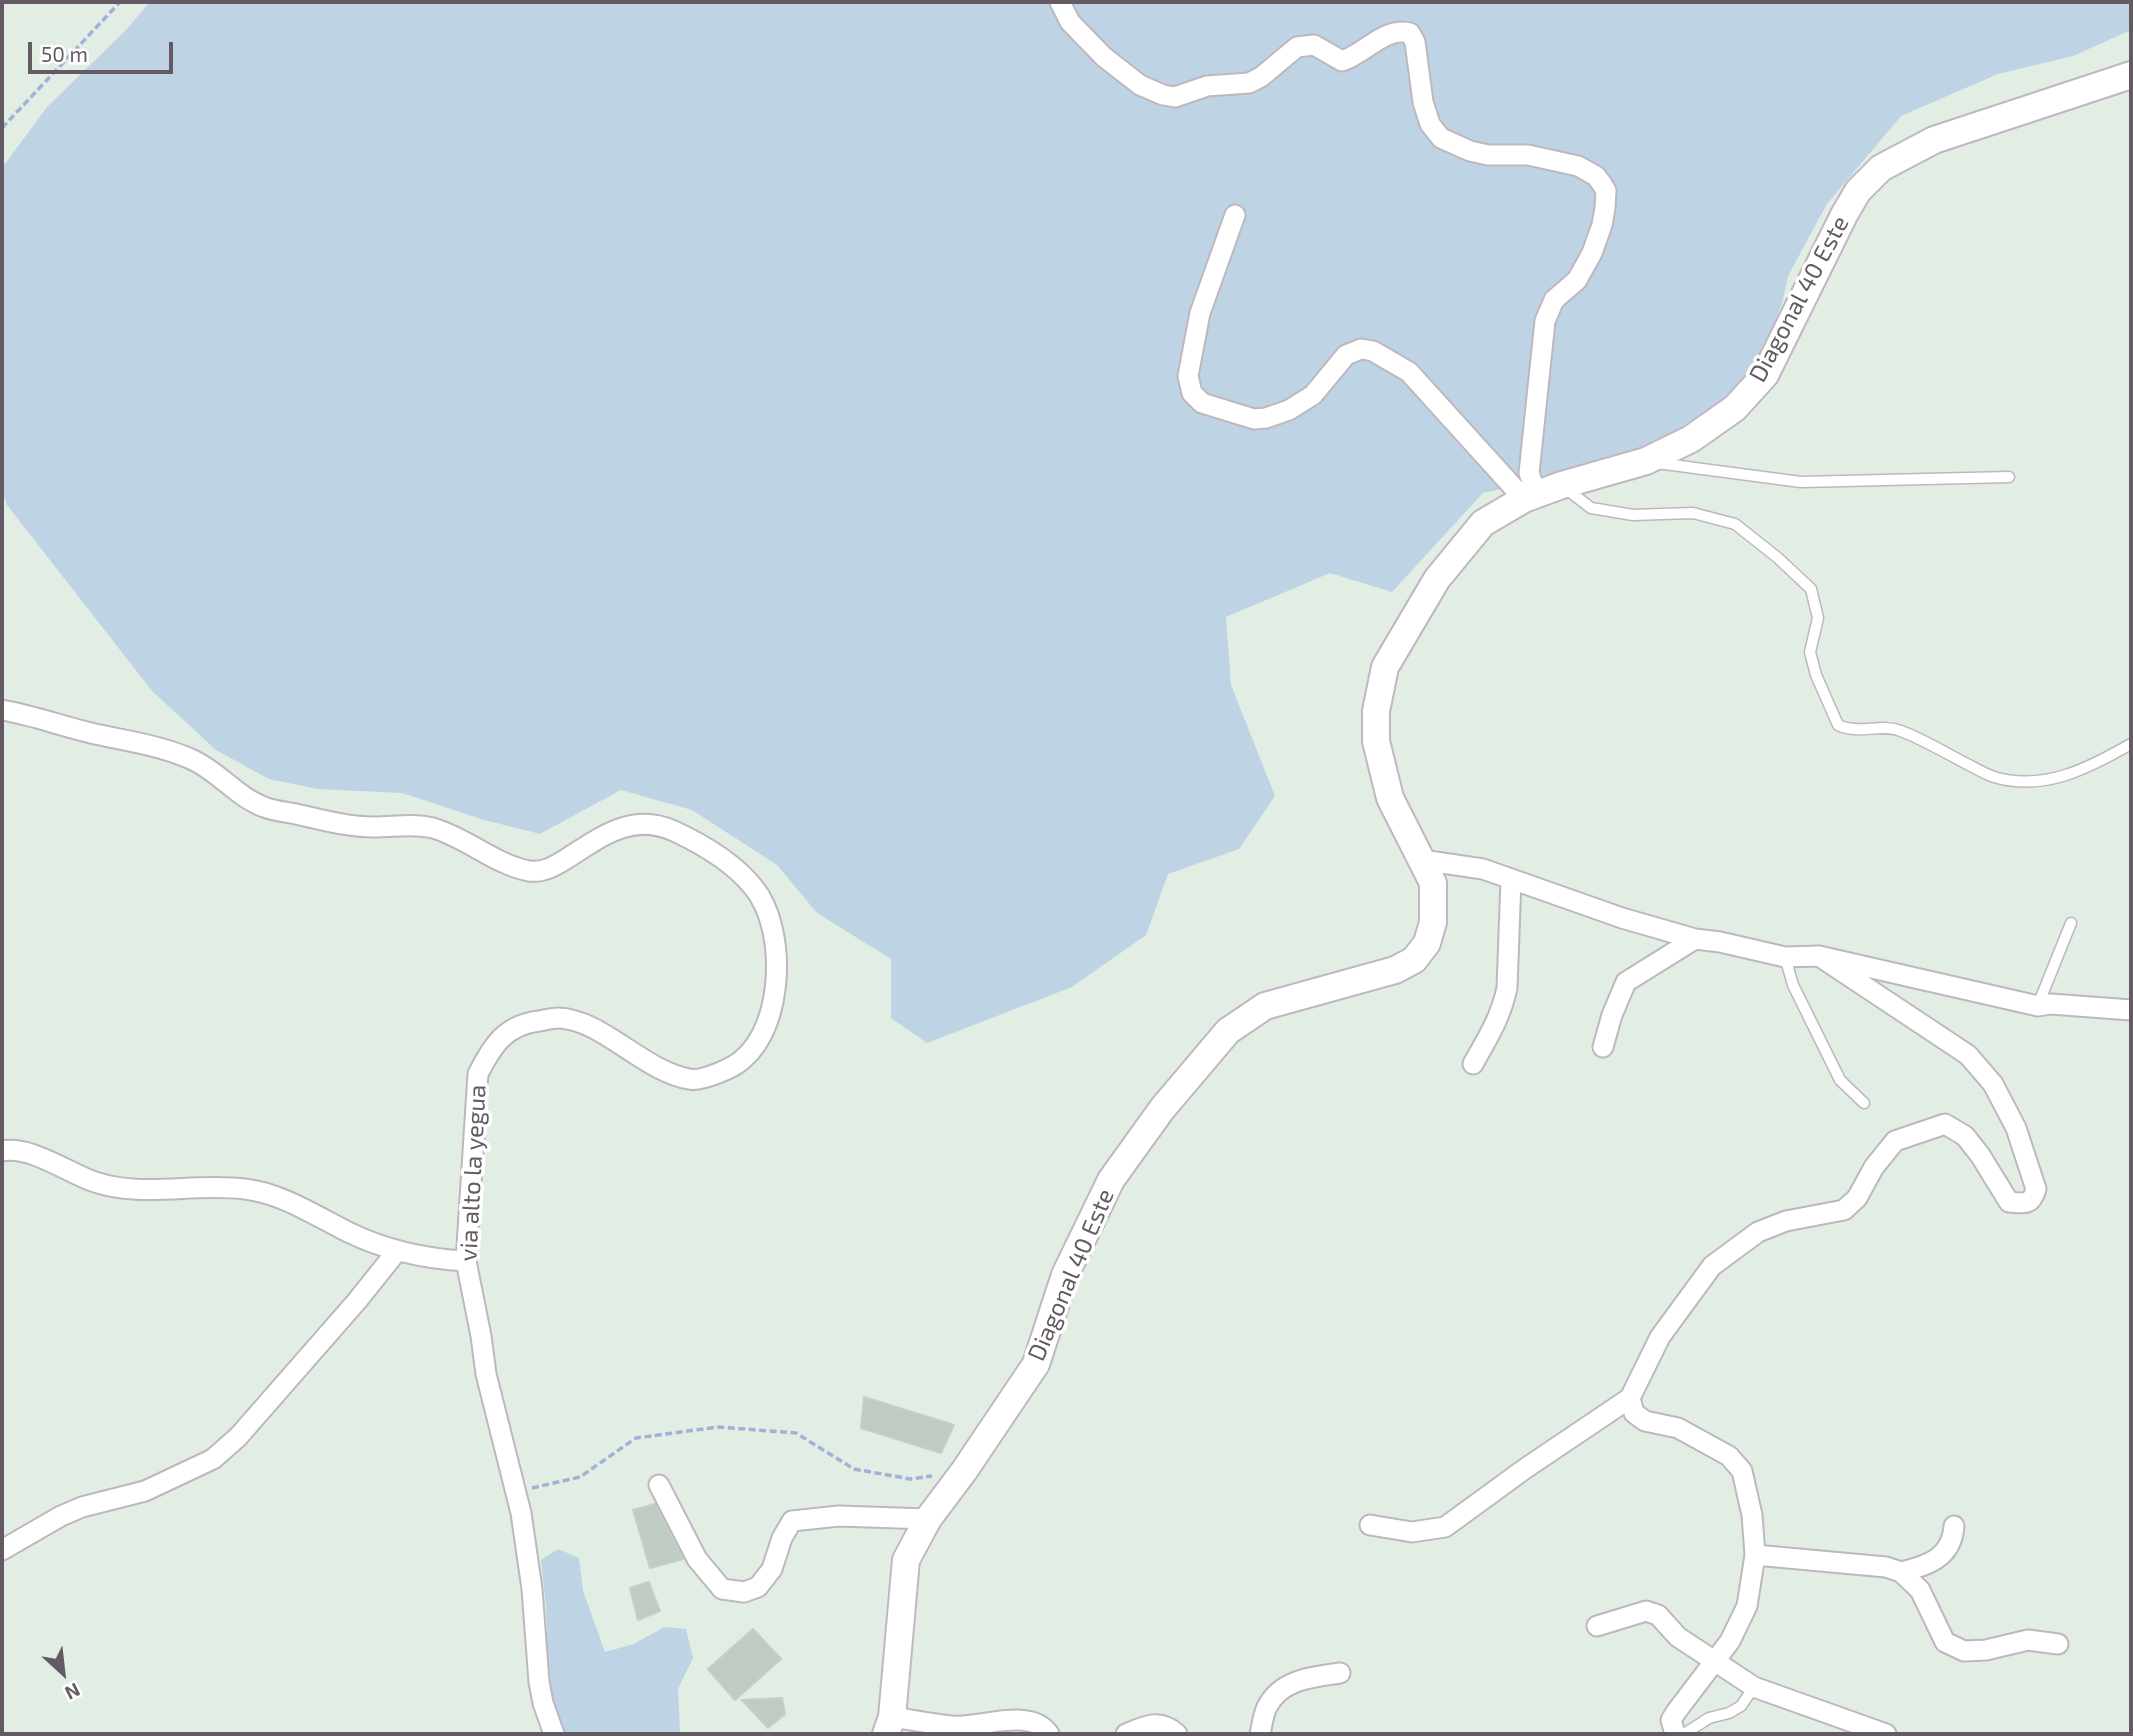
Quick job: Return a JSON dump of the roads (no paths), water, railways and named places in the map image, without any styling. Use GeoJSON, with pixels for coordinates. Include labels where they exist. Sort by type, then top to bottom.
{"type":"FeatureCollection","features":[{"type":"Feature","properties":{"kind":"street"},"geometry":{"type":"LineString","coordinates":[[1060,2],[1070,22],[1104,57],[1140,85],[1175,97],[1207,86],[1249,83],[1297,47],[1314,45],[1342,61],[1393,33],[1407,31],[1415,42],[1423,102],[1430,124],[1441,138],[1470,151],[1488,155],[1550,158],[1578,166],[1596,176],[1606,191],[1602,225],[1577,280],[1554,300],[1545,321],[1529,473],[1530,496]]}},
{"type":"Feature","properties":{"kind":"street","name":"Diagonal 40 Este"},"geometry":{"type":"LineString","coordinates":[[889,1726],[906,1560],[928,1519],[1036,1364],[1065,1275],[1111,1180],[1162,1109],[1228,1031],[1265,1006],[1395,970],[1414,960],[1427,943],[1433,922],[1433,883],[1390,798],[1376,741],[1376,711],[1385,667],[1437,579],[1483,523],[1530,496],[1646,461],[1691,439],[1735,408],[1765,375],[1844,215],[1858,191],[1881,168],[1934,140],[2131,75]]}},
{"type":"Feature","properties":{"kind":"street"},"geometry":{"type":"LineString","coordinates":[[1235,215],[1200,313],[1188,376],[1189,385],[1197,398],[1208,406],[1254,419],[1278,415],[1313,395],[1346,355],[1361,349],[1373,351],[1409,372],[1530,496]]}},
{"type":"Feature","properties":{"kind":"street","name":"via alto la yegua"},"geometry":{"type":"LineString","coordinates":[[2,710],[141,743],[193,760],[264,807],[347,825],[421,825],[451,835],[496,860],[536,872],[552,868],[602,836],[626,825],[645,823],[672,830],[698,844],[729,865],[755,889],[772,924],[777,959],[774,998],[764,1034],[743,1060],[717,1073],[692,1081],[667,1073],[584,1025],[560,1018],[530,1022],[503,1034],[488,1054],[478,1074],[466,1261],[486,1374],[516,1491],[533,1589],[539,1682],[554,1734]]}},
{"type":"Feature","properties":{"kind":"street"},"geometry":{"type":"LineString","coordinates":[[1422,860],[1482,869],[1622,918],[1695,939],[1784,957],[1819,956],[2038,1006],[2051,1004],[2131,1010]]}},
{"type":"Feature","properties":{"kind":"street"},"geometry":{"type":"LineString","coordinates":[[1473,1064],[1504,1004],[1507,988],[1511,879]]}},
{"type":"Feature","properties":{"kind":"street"},"geometry":{"type":"LineString","coordinates":[[1603,1047],[1612,1015],[1626,982],[1695,939]]}},
{"type":"Feature","properties":{"kind":"street"},"geometry":{"type":"LineString","coordinates":[[1370,1525],[1412,1532],[1446,1527],[1526,1468],[1630,1398],[1660,1337],[1712,1266],[1758,1232],[1786,1221],[1844,1210],[1857,1198],[1874,1167],[1895,1141],[1945,1124],[1965,1136],[2009,1202],[2026,1203],[2033,1199],[2036,1189],[2016,1128],[1993,1084],[1968,1055],[1819,956]]}},
{"type":"Feature","properties":{"kind":"street"},"geometry":{"type":"LineString","coordinates":[[2,1151],[10,1150],[61,1165],[92,1181],[123,1187],[146,1190],[225,1187],[249,1189],[306,1210],[350,1233],[397,1251],[466,1261]]}},
{"type":"Feature","properties":{"kind":"street"},"geometry":{"type":"LineString","coordinates":[[2,1549],[61,1516],[93,1504],[145,1491],[213,1459],[238,1437],[397,1251]]}},
{"type":"Feature","properties":{"kind":"street"},"geometry":{"type":"LineString","coordinates":[[1630,1398],[1634,1413],[1645,1420],[1678,1428],[1729,1456],[1742,1471],[1752,1515],[1755,1555],[1747,1606],[1730,1641],[1671,1720],[1675,1734]]}},
{"type":"Feature","properties":{"kind":"street"},"geometry":{"type":"LineString","coordinates":[[659,1485],[697,1559],[722,1590],[744,1592],[758,1587],[772,1569],[782,1538],[792,1521],[839,1516],[928,1519]]}},
{"type":"Feature","properties":{"kind":"street"},"geometry":{"type":"LineString","coordinates":[[1901,1572],[1932,1564],[1947,1550],[1954,1527]]}},
{"type":"Feature","properties":{"kind":"street"},"geometry":{"type":"LineString","coordinates":[[1755,1555],[1885,1567],[1901,1572],[1920,1590],[1945,1642],[1964,1651],[1986,1650],[2028,1640],[2058,1644]]}},
{"type":"Feature","properties":{"kind":"street"},"geometry":{"type":"LineString","coordinates":[[1597,1626],[1646,1611],[1658,1615],[1678,1637],[1754,1686],[1886,1734]]}},
{"type":"Feature","properties":{"kind":"street"},"geometry":{"type":"LineString","coordinates":[[1260,1734],[1267,1707],[1280,1690],[1298,1679],[1340,1673]]}},
{"type":"Feature","properties":{"kind":"street"},"geometry":{"type":"LineString","coordinates":[[889,1726],[974,1727],[1004,1719],[1029,1721],[1049,1734]]}},
{"type":"Feature","properties":{"kind":"street"},"geometry":{"type":"LineString","coordinates":[[1126,1734],[1150,1724],[1163,1725],[1177,1734]]}},
{"type":"Feature","properties":{"kind":"lane"},"geometry":{"type":"LineString","coordinates":[[1646,461],[1801,482],[2009,477]]}},
{"type":"Feature","properties":{"kind":"lane"},"geometry":{"type":"LineString","coordinates":[[1562,485],[1591,508],[1633,515],[1693,513],[1735,524],[1779,558],[1811,589],[1818,618],[1810,653],[1816,675],[1838,725],[1850,731],[1878,728],[1899,730],[1993,777],[2031,782],[2059,778],[2089,768],[2131,744]]}},
{"type":"Feature","properties":{"kind":"lane"},"geometry":{"type":"LineString","coordinates":[[2038,1006],[2071,923]]}},
{"type":"Feature","properties":{"kind":"lane"},"geometry":{"type":"LineString","coordinates":[[1784,957],[1793,985],[1840,1080],[1864,1103]]}},
{"type":"Feature","properties":{"kind":"lane"},"geometry":{"type":"LineString","coordinates":[[1684,1734],[1709,1718],[1729,1713],[1741,1706],[1754,1686]]}}]}
